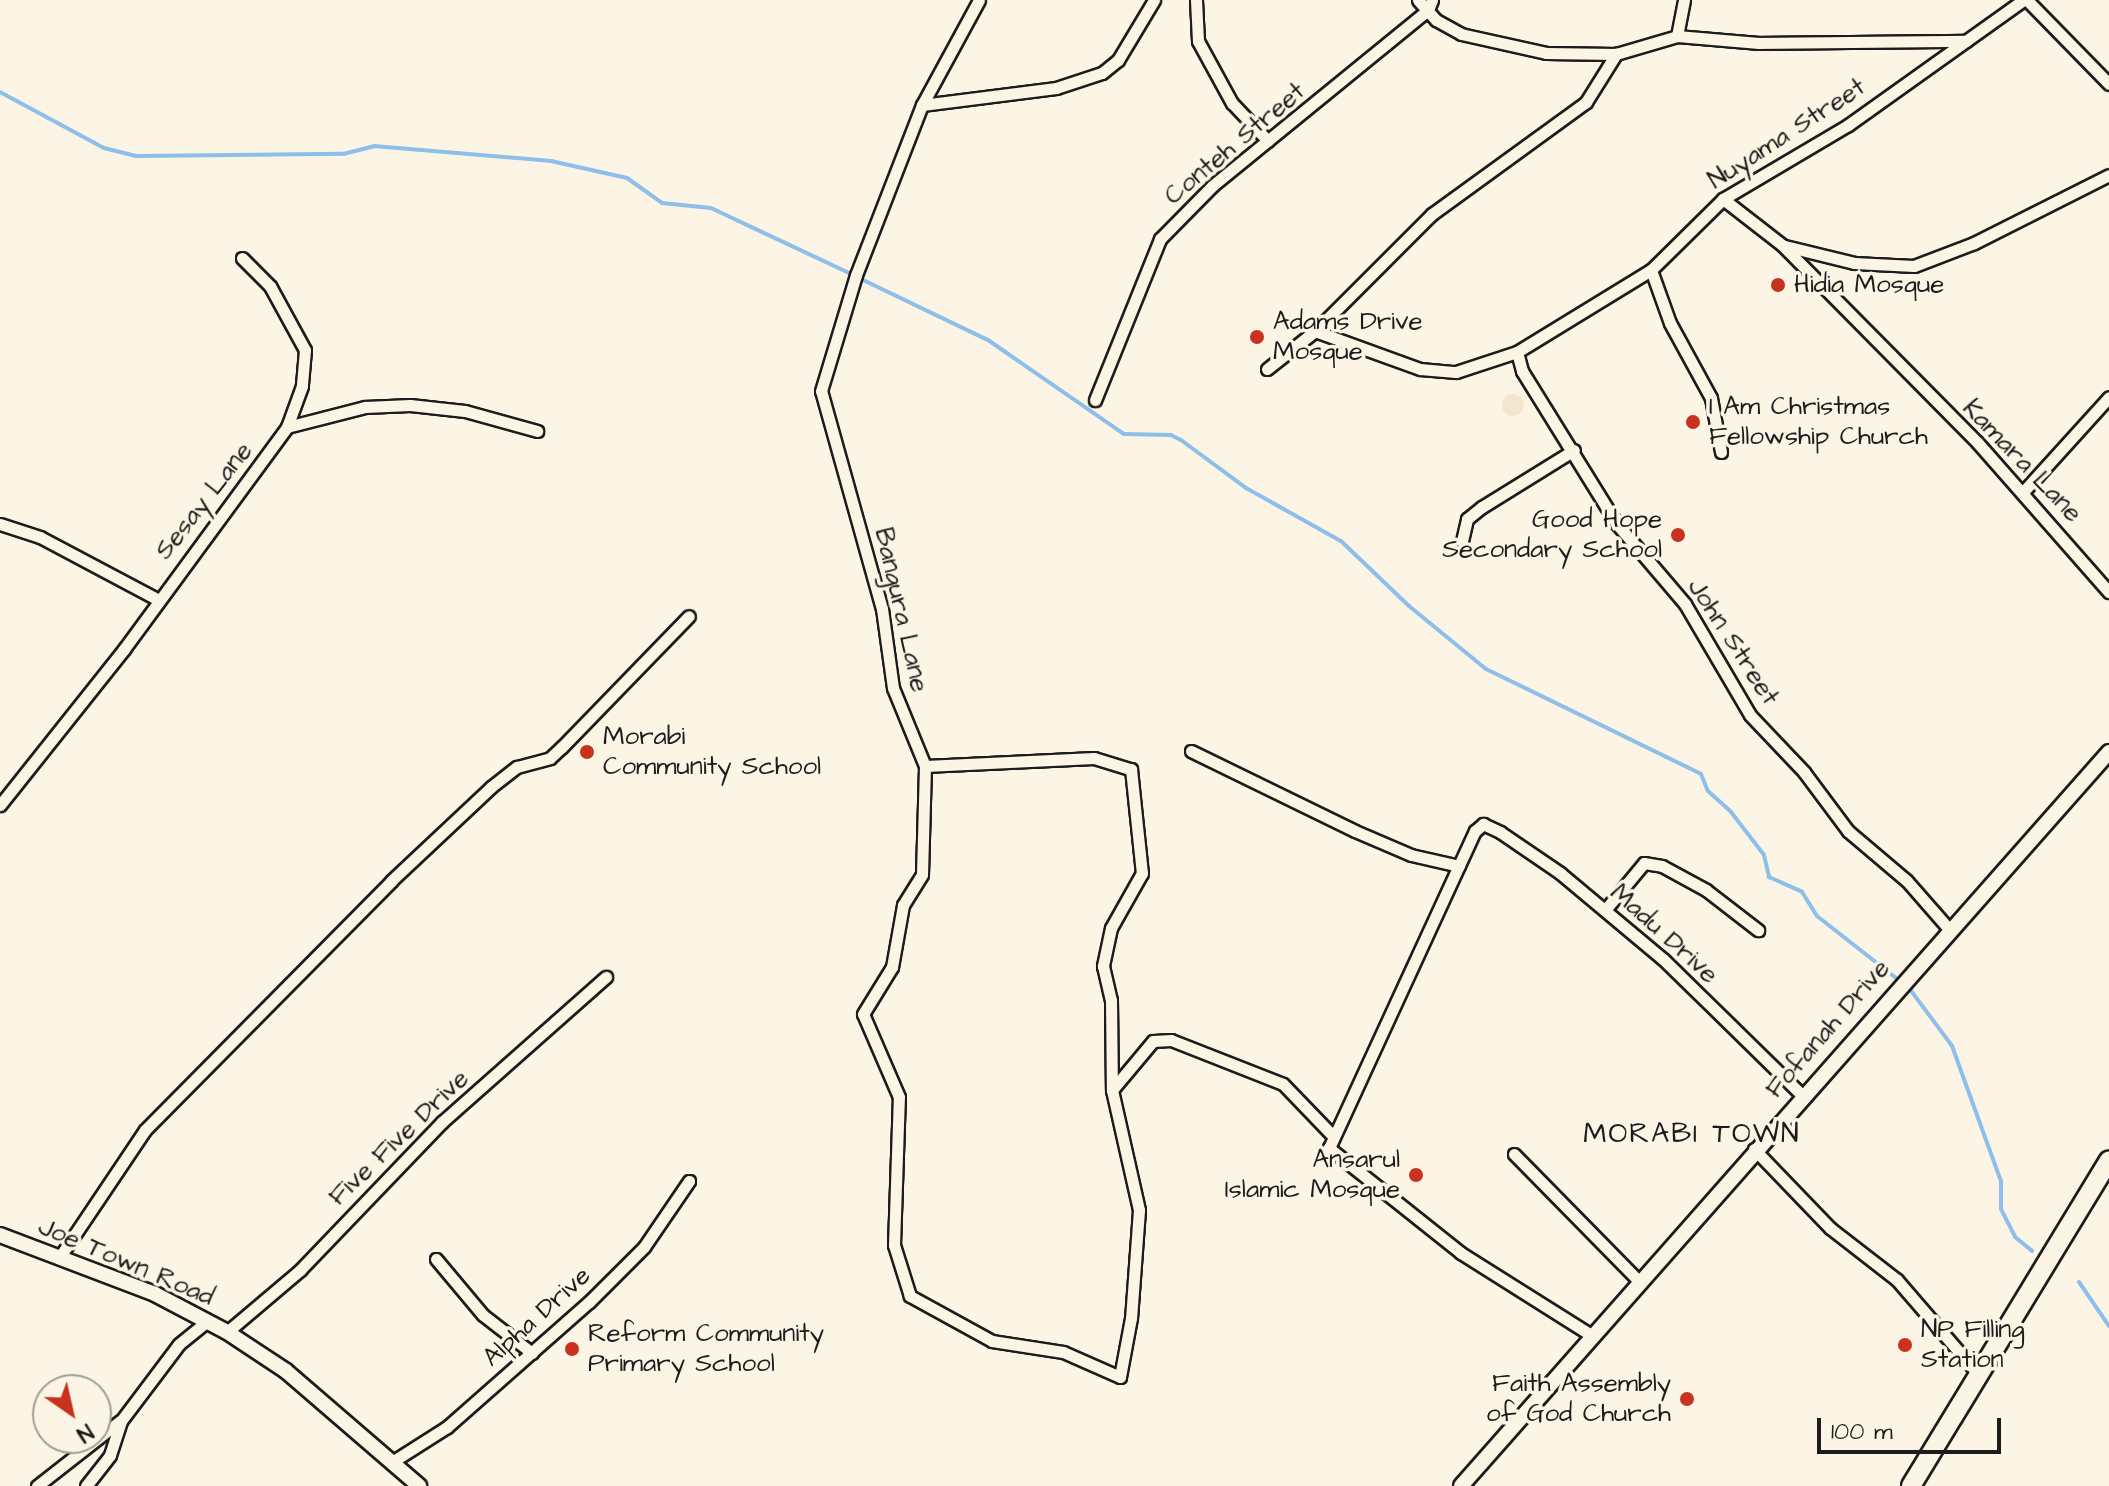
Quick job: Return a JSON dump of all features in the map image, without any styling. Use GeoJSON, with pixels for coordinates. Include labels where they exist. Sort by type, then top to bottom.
{"type":"FeatureCollection","features":[{"type":"Feature","properties":{"kind":"highway"},"geometry":{"type":"LineString","coordinates":[[1911,1486],[2109,1160]]}},
{"type":"Feature","properties":{"kind":"highway"},"geometry":{"type":"LineString","coordinates":[[1923,1486],[2109,1184]]}},
{"type":"Feature","properties":{"kind":"street","name":"Bangura Lane"},"geometry":{"type":"LineString","coordinates":[[979,0],[922,105],[856,275],[821,391],[837,436],[848,498],[872,567],[893,688],[925,766],[922,874],[903,905],[892,967],[863,1014],[899,1097],[894,1245],[901,1281],[910,1296],[992,1341],[1063,1352],[1120,1377],[1140,1236],[1139,1210],[1112,1090]]}},
{"type":"Feature","properties":{"kind":"street"},"geometry":{"type":"LineString","coordinates":[[922,105],[1056,88],[1102,73],[1118,60],[1154,0]]}},
{"type":"Feature","properties":{"kind":"street"},"geometry":{"type":"LineString","coordinates":[[1196,0],[1198,41],[1232,103],[1268,141]]}},
{"type":"Feature","properties":{"kind":"street"},"geometry":{"type":"LineString","coordinates":[[1418,0],[1430,5],[1461,34],[1546,53],[1616,54],[1677,36],[1745,42],[1966,41]]}},
{"type":"Feature","properties":{"kind":"street"},"geometry":{"type":"LineString","coordinates":[[1677,36],[1684,0]]}},
{"type":"Feature","properties":{"kind":"street"},"geometry":{"type":"LineString","coordinates":[[2025,0],[2105,69],[2109,84]]}},
{"type":"Feature","properties":{"kind":"street","name":"Nuyama Street"},"geometry":{"type":"LineString","coordinates":[[1315,331],[1420,369],[1456,372],[1517,352],[1651,270],[1723,199],[1848,125],[2025,0]]}},
{"type":"Feature","properties":{"kind":"street","name":"Conteh Street"},"geometry":{"type":"LineString","coordinates":[[1095,400],[1160,239],[1212,186],[1430,5]]}},
{"type":"Feature","properties":{"kind":"street"},"geometry":{"type":"LineString","coordinates":[[1267,369],[1315,331],[1432,214],[1586,102],[1616,54]]}},
{"type":"Feature","properties":{"kind":"street"},"geometry":{"type":"LineString","coordinates":[[1782,245],[1854,263],[1914,266],[1974,243],[2109,175]]}},
{"type":"Feature","properties":{"kind":"street","name":"Kamara Lane"},"geometry":{"type":"LineString","coordinates":[[1723,199],[1782,245],[2023,492],[2109,592]]}},
{"type":"Feature","properties":{"kind":"street","name":"Sesay Lane"},"geometry":{"type":"LineString","coordinates":[[0,805],[287,427],[302,386],[305,350],[270,286],[242,258]]}},
{"type":"Feature","properties":{"kind":"street"},"geometry":{"type":"LineString","coordinates":[[1651,270],[1670,323],[1711,398],[1721,452]]}},
{"type":"Feature","properties":{"kind":"street","name":"John Street"},"geometry":{"type":"LineString","coordinates":[[1517,352],[1522,371],[1574,450],[1617,524],[1685,604],[1750,715],[1804,772],[1848,831],[1907,881],[1948,928]]}},
{"type":"Feature","properties":{"kind":"street"},"geometry":{"type":"LineString","coordinates":[[2023,492],[2109,397]]}},
{"type":"Feature","properties":{"kind":"street"},"geometry":{"type":"LineString","coordinates":[[287,427],[365,407],[410,405],[465,411],[537,431]]}},
{"type":"Feature","properties":{"kind":"street"},"geometry":{"type":"LineString","coordinates":[[1462,541],[1467,519],[1574,450]]}},
{"type":"Feature","properties":{"kind":"street"},"geometry":{"type":"LineString","coordinates":[[0,524],[40,537],[157,599]]}},
{"type":"Feature","properties":{"kind":"street"},"geometry":{"type":"LineString","coordinates":[[59,1258],[145,1130],[391,881],[491,787],[517,767],[556,753],[689,616]]}},
{"type":"Feature","properties":{"kind":"street"},"geometry":{"type":"LineString","coordinates":[[1191,751],[1411,855],[1459,866],[1329,1148],[1461,1253],[1591,1335]]}},
{"type":"Feature","properties":{"kind":"street","name":"Fofanah Drive"},"geometry":{"type":"LineString","coordinates":[[1461,1486],[1948,928],[2109,752]]}},
{"type":"Feature","properties":{"kind":"street"},"geometry":{"type":"LineString","coordinates":[[925,766],[1094,758],[1131,769],[1142,873],[1103,950],[1112,1010],[1112,1090]]}},
{"type":"Feature","properties":{"kind":"street","name":"Madu Drive"},"geometry":{"type":"LineString","coordinates":[[1459,866],[1475,831],[1483,824],[1560,873],[1605,910],[1802,1095]]}},
{"type":"Feature","properties":{"kind":"street"},"geometry":{"type":"LineString","coordinates":[[1605,910],[1644,863],[1662,866],[1706,890],[1758,930]]}},
{"type":"Feature","properties":{"kind":"street","name":"Five Five Drive"},"geometry":{"type":"LineString","coordinates":[[227,1332],[300,1270],[442,1122],[606,977]]}},
{"type":"Feature","properties":{"kind":"street"},"geometry":{"type":"LineString","coordinates":[[1112,1090],[1153,1041],[1171,1040],[1283,1084],[1333,1136]]}},
{"type":"Feature","properties":{"kind":"street"},"geometry":{"type":"LineString","coordinates":[[1754,1149],[1830,1228],[1897,1280],[1978,1374]]}},
{"type":"Feature","properties":{"kind":"street"},"geometry":{"type":"LineString","coordinates":[[1514,1154],[1638,1280]]}},
{"type":"Feature","properties":{"kind":"street","name":"Alpha Drive"},"geometry":{"type":"LineString","coordinates":[[392,1462],[447,1427],[532,1353],[644,1247],[689,1181]]}},
{"type":"Feature","properties":{"kind":"street","name":"Joe Town Road"},"geometry":{"type":"LineString","coordinates":[[0,1235],[155,1294],[227,1332],[286,1371],[419,1486]]}},
{"type":"Feature","properties":{"kind":"street"},"geometry":{"type":"LineString","coordinates":[[436,1259],[483,1315],[532,1353]]}},
{"type":"Feature","properties":{"kind":"street"},"geometry":{"type":"LineString","coordinates":[[37,1486],[121,1421],[179,1344],[206,1322]]}},
{"type":"Feature","properties":{"kind":"street"},"geometry":{"type":"LineString","coordinates":[[86,1486],[110,1455],[121,1421]]}},
{"type":"Feature","properties":{"kind":"shaded area"},"geometry":{"type":"Polygon","coordinates":[[[1513,394],[1521,397],[1524,405],[1521,413],[1513,416],[1505,413],[1502,405],[1505,397],[1513,394]]]}},
{"type":"Feature","properties":{"kind":"waterway"},"geometry":{"type":"LineString","coordinates":[[0,92],[104,148],[136,156],[343,154],[374,146],[551,161],[627,178],[662,203],[711,208],[851,274]]}},
{"type":"Feature","properties":{"kind":"waterway"},"geometry":{"type":"LineString","coordinates":[[861,279],[988,340],[1124,434],[1171,435],[1181,440],[1246,488],[1341,541],[1409,606],[1486,669],[1701,774],[1708,791],[1731,812],[1764,855],[1769,877],[1802,892],[1817,916],[1896,978]]}},
{"type":"Feature","properties":{"kind":"waterway"},"geometry":{"type":"LineString","coordinates":[[1909,988],[1952,1046],[2001,1181],[2001,1209],[2015,1237],[2032,1251]]}},
{"type":"Feature","properties":{"kind":"waterway"},"geometry":{"type":"LineString","coordinates":[[2079,1282],[2109,1326]]}},
{"type":"Feature","properties":{"kind":"place","name":"Hidia Mosque"},"geometry":{"type":"Point","coordinates":[1778,285]}},
{"type":"Feature","properties":{"kind":"place","name":"Adams Drive Mosque"},"geometry":{"type":"Point","coordinates":[1257,337]}},
{"type":"Feature","properties":{"kind":"place","name":"I Am Christmas Fellowship Church"},"geometry":{"type":"Point","coordinates":[1693,422]}},
{"type":"Feature","properties":{"kind":"place","name":"Good Hope Secondary School"},"geometry":{"type":"Point","coordinates":[1678,535]}},
{"type":"Feature","properties":{"kind":"place","name":"Morabi Community School"},"geometry":{"type":"Point","coordinates":[587,752]}},
{"type":"Feature","properties":{"kind":"place","name":"Ansarul Islamic Mosque"},"geometry":{"type":"Point","coordinates":[1416,1175]}},
{"type":"Feature","properties":{"kind":"place","name":"NP Filling Station"},"geometry":{"type":"Point","coordinates":[1905,1345]}},
{"type":"Feature","properties":{"kind":"place","name":"Reform Community Primary School"},"geometry":{"type":"Point","coordinates":[572,1349]}},
{"type":"Feature","properties":{"kind":"place","name":"Faith Assembly of God Church"},"geometry":{"type":"Point","coordinates":[1687,1399]}},
{"type":"Feature","properties":{"kind":"district","name":"MORABI TOWN"},"geometry":{"type":"Point","coordinates":[1692,1134]}}]}
